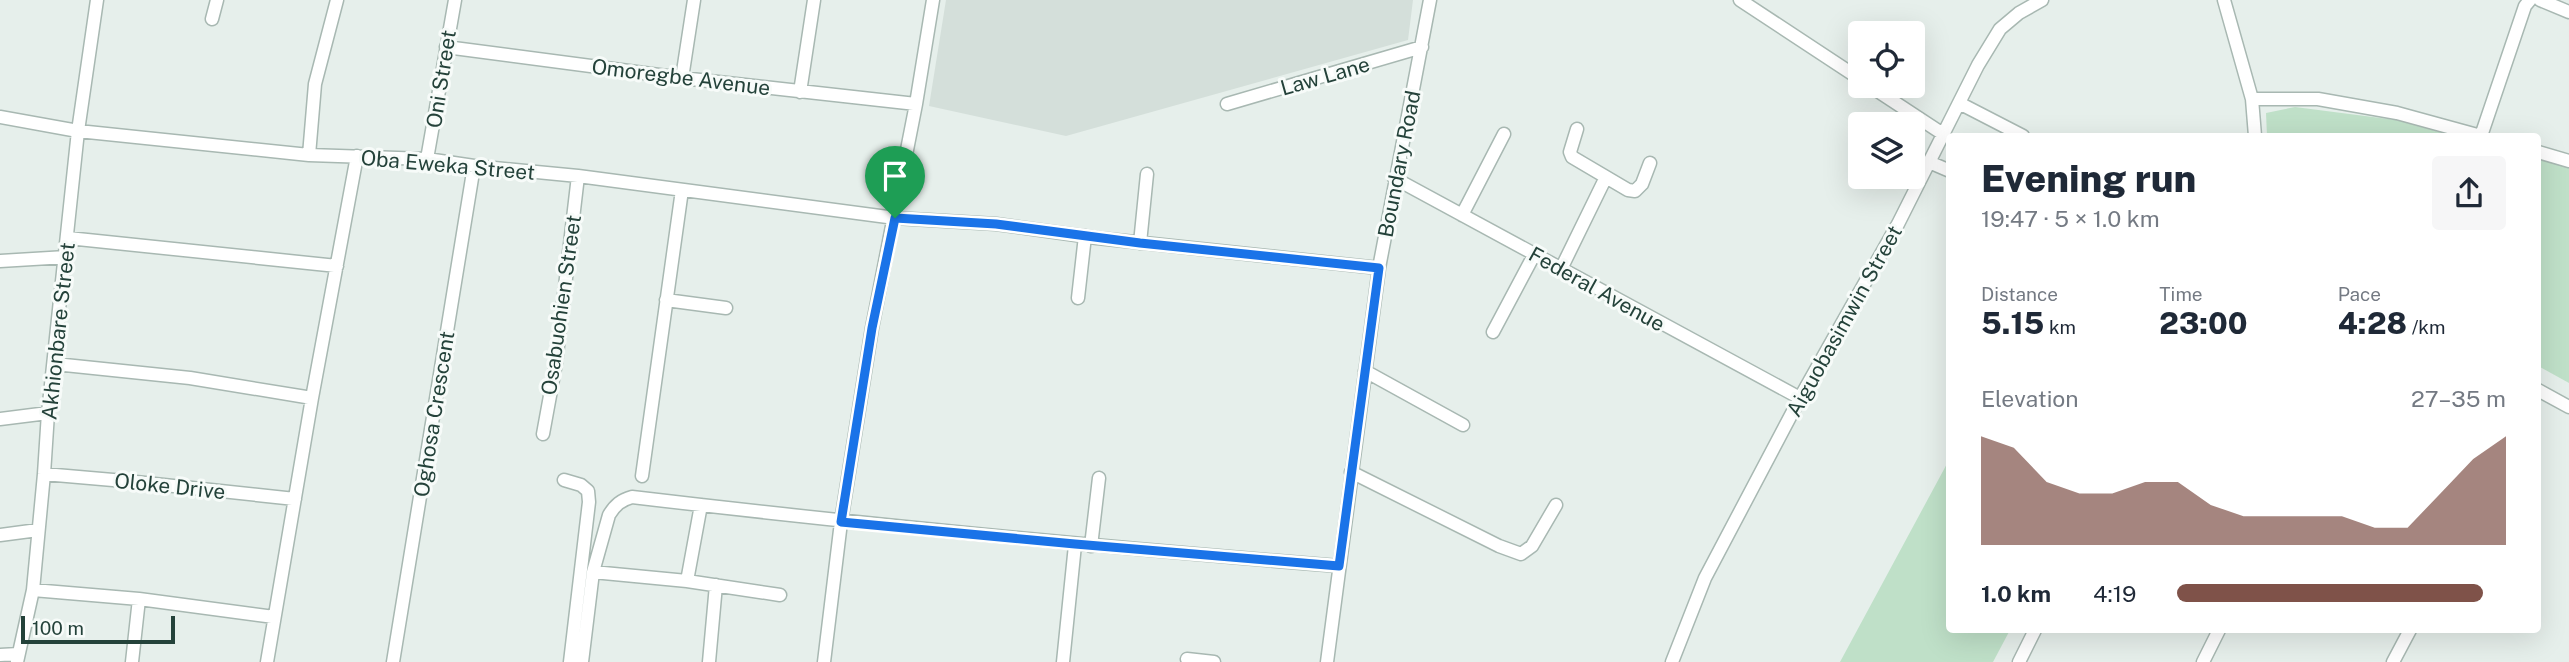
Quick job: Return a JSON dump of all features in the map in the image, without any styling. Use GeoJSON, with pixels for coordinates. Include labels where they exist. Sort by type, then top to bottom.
{"type":"FeatureCollection","features":[{"type":"Feature","properties":{"kind":"street","name":"Akhionbare Street"},"geometry":{"type":"LineString","coordinates":[[17,658],[33,590],[48,413],[78,131],[97,0]]}},
{"type":"Feature","properties":{"kind":"street"},"geometry":{"type":"LineString","coordinates":[[212,19],[217,0]]}},
{"type":"Feature","properties":{"kind":"street"},"geometry":{"type":"LineString","coordinates":[[309,155],[315,85],[337,0]]}},
{"type":"Feature","properties":{"kind":"street","name":"Oni Street"},"geometry":{"type":"LineString","coordinates":[[428,159],[456,0]]}},
{"type":"Feature","properties":{"kind":"street"},"geometry":{"type":"LineString","coordinates":[[682,78],[694,0]]}},
{"type":"Feature","properties":{"kind":"street"},"geometry":{"type":"LineString","coordinates":[[800,92],[814,0]]}},
{"type":"Feature","properties":{"kind":"street"},"geometry":{"type":"LineString","coordinates":[[824,662],[841,522],[872,328],[895,218],[933,0]]}},
{"type":"Feature","properties":{"kind":"street","name":"Boundary Road"},"geometry":{"type":"LineString","coordinates":[[1327,662],[1379,268],[1430,0]]}},
{"type":"Feature","properties":{"kind":"street"},"geometry":{"type":"LineString","coordinates":[[1740,0],[1848,71]]}},
{"type":"Feature","properties":{"kind":"street","name":"Aiguobasimwin Street"},"geometry":{"type":"LineString","coordinates":[[1672,662],[1705,578],[1800,398],[1898,225],[1958,103],[2000,29],[2019,13],[2042,0]]}},
{"type":"Feature","properties":{"kind":"street"},"geometry":{"type":"LineString","coordinates":[[2224,0],[2252,99],[2255,133]]}},
{"type":"Feature","properties":{"kind":"street"},"geometry":{"type":"LineString","coordinates":[[2482,133],[2525,6],[2530,0]]}},
{"type":"Feature","properties":{"kind":"street"},"geometry":{"type":"LineString","coordinates":[[2540,0],[2569,12]]}},
{"type":"Feature","properties":{"kind":"street","name":"Omoregbe Avenue"},"geometry":{"type":"LineString","coordinates":[[446,47],[682,78],[916,104]]}},
{"type":"Feature","properties":{"kind":"street","name":"Law Lane"},"geometry":{"type":"LineString","coordinates":[[1227,104],[1422,47]]}},
{"type":"Feature","properties":{"kind":"street"},"geometry":{"type":"LineString","coordinates":[[1888,98],[1943,134]]}},
{"type":"Feature","properties":{"kind":"street"},"geometry":{"type":"LineString","coordinates":[[2252,99],[2318,99],[2397,113],[2470,133]]}},
{"type":"Feature","properties":{"kind":"street"},"geometry":{"type":"LineString","coordinates":[[1958,103],[2017,133]]}},
{"type":"Feature","properties":{"kind":"street","name":"Oba Eweka Street"},"geometry":{"type":"LineString","coordinates":[[0,117],[78,131],[309,155],[428,159],[895,218],[996,224],[1140,243],[1379,268]]}},
{"type":"Feature","properties":{"kind":"street"},"geometry":{"type":"LineString","coordinates":[[1577,129],[1570,152],[1572,157],[1628,190],[1635,191],[1642,184],[1650,163]]}},
{"type":"Feature","properties":{"kind":"street"},"geometry":{"type":"LineString","coordinates":[[1462,215],[1504,134]]}},
{"type":"Feature","properties":{"kind":"street"},"geometry":{"type":"LineString","coordinates":[[2541,153],[2569,161]]}},
{"type":"Feature","properties":{"kind":"street"},"geometry":{"type":"LineString","coordinates":[[267,662],[312,398],[358,156]]}},
{"type":"Feature","properties":{"kind":"street"},"geometry":{"type":"LineString","coordinates":[[1929,162],[1946,170]]}},
{"type":"Feature","properties":{"kind":"street","name":"Oghosa Crescent"},"geometry":{"type":"LineString","coordinates":[[393,662],[474,166]]}},
{"type":"Feature","properties":{"kind":"street"},"geometry":{"type":"LineString","coordinates":[[1140,243],[1147,173]]}},
{"type":"Feature","properties":{"kind":"street","name":"Osabuohien Street"},"geometry":{"type":"LineString","coordinates":[[543,434],[558,350],[578,176]]}},
{"type":"Feature","properties":{"kind":"street"},"geometry":{"type":"LineString","coordinates":[[1561,269],[1606,177]]}},
{"type":"Feature","properties":{"kind":"street","name":"Federal Avenue"},"geometry":{"type":"LineString","coordinates":[[1395,178],[1800,398]]}},
{"type":"Feature","properties":{"kind":"street"},"geometry":{"type":"LineString","coordinates":[[642,476],[681,190]]}},
{"type":"Feature","properties":{"kind":"street"},"geometry":{"type":"LineString","coordinates":[[1078,298],[1085,236]]}},
{"type":"Feature","properties":{"kind":"street"},"geometry":{"type":"LineString","coordinates":[[68,238],[337,266]]}},
{"type":"Feature","properties":{"kind":"street"},"geometry":{"type":"LineString","coordinates":[[1493,332],[1534,255]]}},
{"type":"Feature","properties":{"kind":"street"},"geometry":{"type":"LineString","coordinates":[[0,261],[66,257]]}},
{"type":"Feature","properties":{"kind":"street"},"geometry":{"type":"LineString","coordinates":[[666,300],[726,308]]}},
{"type":"Feature","properties":{"kind":"street"},"geometry":{"type":"LineString","coordinates":[[55,364],[190,378],[312,398]]}},
{"type":"Feature","properties":{"kind":"street"},"geometry":{"type":"LineString","coordinates":[[1365,371],[1463,425]]}},
{"type":"Feature","properties":{"kind":"street"},"geometry":{"type":"LineString","coordinates":[[2541,392],[2569,407]]}},
{"type":"Feature","properties":{"kind":"street"},"geometry":{"type":"LineString","coordinates":[[0,419],[48,413]]}},
{"type":"Feature","properties":{"kind":"street"},"geometry":{"type":"LineString","coordinates":[[1351,472],[1499,546],[1521,554],[1532,546],[1556,505]]}},
{"type":"Feature","properties":{"kind":"street","name":"Oloke Drive"},"geometry":{"type":"LineString","coordinates":[[44,474],[295,499]]}},
{"type":"Feature","properties":{"kind":"street"},"geometry":{"type":"LineString","coordinates":[[1091,546],[1099,478]]}},
{"type":"Feature","properties":{"kind":"street"},"geometry":{"type":"LineString","coordinates":[[564,480],[581,485],[588,491],[589,502],[570,662]]}},
{"type":"Feature","properties":{"kind":"street"},"geometry":{"type":"LineString","coordinates":[[582,662],[593,572],[609,515],[624,499],[632,497],[841,522],[1339,566]]}},
{"type":"Feature","properties":{"kind":"street"},"geometry":{"type":"LineString","coordinates":[[687,581],[701,505]]}},
{"type":"Feature","properties":{"kind":"street"},"geometry":{"type":"LineString","coordinates":[[0,535],[38,530]]}},
{"type":"Feature","properties":{"kind":"street"},"geometry":{"type":"LineString","coordinates":[[1063,662],[1075,544]]}},
{"type":"Feature","properties":{"kind":"street"},"geometry":{"type":"LineString","coordinates":[[593,572],[687,581],[780,595]]}},
{"type":"Feature","properties":{"kind":"street"},"geometry":{"type":"LineString","coordinates":[[709,662],[716,585]]}},
{"type":"Feature","properties":{"kind":"street"},"geometry":{"type":"LineString","coordinates":[[33,590],[139,599],[274,617]]}},
{"type":"Feature","properties":{"kind":"street"},"geometry":{"type":"LineString","coordinates":[[132,662],[139,599]]}},
{"type":"Feature","properties":{"kind":"street"},"geometry":{"type":"LineString","coordinates":[[2019,662],[2034,633]]}},
{"type":"Feature","properties":{"kind":"street"},"geometry":{"type":"LineString","coordinates":[[2203,662],[2218,633]]}},
{"type":"Feature","properties":{"kind":"street"},"geometry":{"type":"LineString","coordinates":[[2393,662],[2408,633]]}},
{"type":"Feature","properties":{"kind":"street"},"geometry":{"type":"LineString","coordinates":[[0,655],[17,658]]}},
{"type":"Feature","properties":{"kind":"street"},"geometry":{"type":"LineString","coordinates":[[1187,659],[1214,662]]}},
{"type":"Feature","properties":{"kind":"shaded area"},"geometry":{"type":"Polygon","coordinates":[[[946,0],[1413,0],[1408,40],[1066,136],[929,106],[946,0]]]}},
{"type":"Feature","properties":{"kind":"green space"},"geometry":{"type":"Polygon","coordinates":[[[2295,107],[2396,120],[2443,133],[2267,133],[2266,113],[2295,107]]]}},
{"type":"Feature","properties":{"kind":"green space"},"geometry":{"type":"Polygon","coordinates":[[[2541,160],[2569,167],[2569,383],[2541,368],[2541,160]]]}},
{"type":"Feature","properties":{"kind":"green space"},"geometry":{"type":"Polygon","coordinates":[[[1946,466],[1946,633],[2008,633],[1993,662],[1840,662],[1946,466]]]}},
{"type":"Feature","properties":{"kind":"route"},"geometry":{"type":"LineString","coordinates":[[895,218],[996,224],[1140,243],[1379,268],[1339,566],[841,522],[872,328],[895,218]]}}]}
